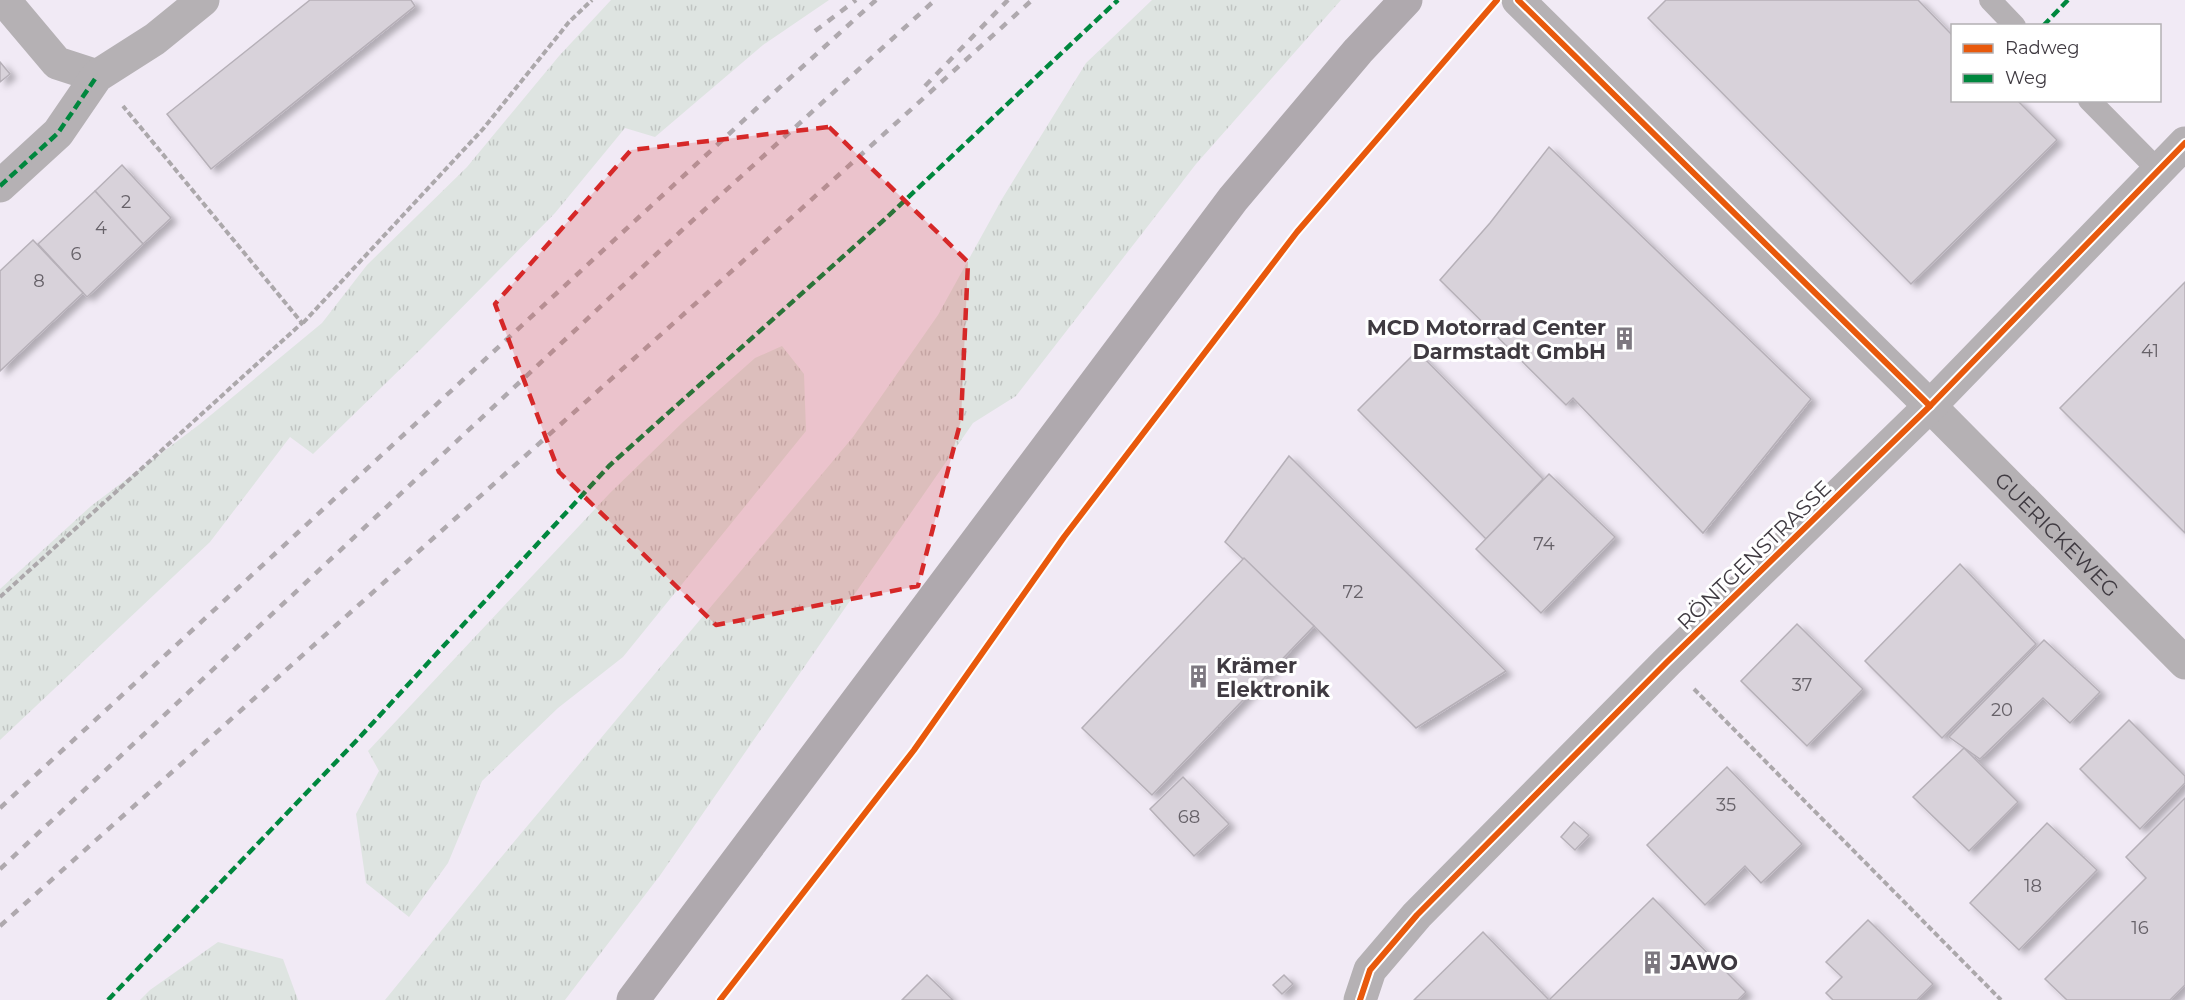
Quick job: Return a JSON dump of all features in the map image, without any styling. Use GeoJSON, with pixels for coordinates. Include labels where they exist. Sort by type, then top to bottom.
{"type":"FeatureCollection","features":[{"type":"Feature","properties":{"kind":"main road"},"geometry":{"type":"LineString","coordinates":[[633,1000],[1233,199],[1358,51],[1406,0]]}},
{"type":"Feature","properties":{"kind":"street"},"geometry":{"type":"LineString","coordinates":[[3,0],[57,63],[97,75]]}},
{"type":"Feature","properties":{"kind":"street"},"geometry":{"type":"LineString","coordinates":[[0,186],[58,133],[97,75],[155,39],[204,0]]}},
{"type":"Feature","properties":{"kind":"street","name":"GUERICKEWEG"},"geometry":{"type":"LineString","coordinates":[[1518,0],[1930,406],[2185,663]]}},
{"type":"Feature","properties":{"kind":"street","name":"RÖNTGENSTRASSE"},"geometry":{"type":"LineString","coordinates":[[1360,1000],[1370,969],[1417,915],[1667,662],[1930,406],[2185,142]]}},
{"type":"Feature","properties":{"kind":"lane"},"geometry":{"type":"LineString","coordinates":[[1989,0],[2013,24]]}},
{"type":"Feature","properties":{"kind":"lane"},"geometry":{"type":"LineString","coordinates":[[2091,102],[2158,170]]}},
{"type":"Feature","properties":{"kind":"path"},"geometry":{"type":"LineString","coordinates":[[0,589],[2,596],[302,323],[483,129],[569,22],[592,0]]}},
{"type":"Feature","properties":{"kind":"path"},"geometry":{"type":"LineString","coordinates":[[97,75],[302,323]]}},
{"type":"Feature","properties":{"kind":"path"},"geometry":{"type":"LineString","coordinates":[[1667,662],[2001,1000]]}},
{"type":"Feature","properties":{"kind":"highlighted area"},"geometry":{"type":"Polygon","coordinates":[[[829,127],[968,262],[961,420],[918,586],[716,625],[559,472],[495,304],[631,150],[829,127]]]}},
{"type":"Feature","properties":{"kind":"green space"},"geometry":{"type":"Polygon","coordinates":[[[611,0],[829,0],[763,45],[655,137],[625,128],[555,213],[423,347],[313,454],[290,437],[210,542],[0,740],[0,589],[91,506],[200,424],[322,323],[367,265],[467,167],[559,56],[611,0]]]}},
{"type":"Feature","properties":{"kind":"green space"},"geometry":{"type":"Polygon","coordinates":[[[1152,0],[1341,0],[1196,164],[1016,396],[973,423],[661,874],[565,1000],[385,1000],[488,873],[853,437],[938,315],[1002,199],[1086,63],[1152,0]]]}},
{"type":"Feature","properties":{"kind":"green space"},"geometry":{"type":"Polygon","coordinates":[[[782,346],[804,374],[806,431],[623,657],[558,708],[482,781],[448,863],[409,917],[366,883],[356,814],[379,771],[368,751],[610,493],[683,422],[755,358],[782,346]]]}},
{"type":"Feature","properties":{"kind":"green space"},"geometry":{"type":"Polygon","coordinates":[[[218,942],[283,959],[298,1000],[140,1000],[150,990],[218,942]]]}},
{"type":"Feature","properties":{"kind":"building"},"geometry":{"type":"Polygon","coordinates":[[[310,0],[411,0],[415,6],[211,169],[167,114],[310,0]]]}},
{"type":"Feature","properties":{"kind":"building"},"geometry":{"type":"Polygon","coordinates":[[[1666,0],[1918,0],[1951,34],[1951,102],[2019,102],[2057,140],[1911,284],[1648,18],[1666,0]]]}},
{"type":"Feature","properties":{"kind":"building"},"geometry":{"type":"Polygon","coordinates":[[[0,62],[10,74],[0,82],[0,62]]]}},
{"type":"Feature","properties":{"kind":"building","name":"MCD Motorrad Center Darmstadt GmbH"},"geometry":{"type":"Polygon","coordinates":[[[1549,147],[1811,399],[1703,533],[1573,398],[1566,405],[1440,280],[1490,223],[1549,147]]]}},
{"type":"Feature","properties":{"kind":"building"},"geometry":{"type":"Polygon","coordinates":[[[122,165],[171,218],[143,244],[95,191],[122,165]]]}},
{"type":"Feature","properties":{"kind":"building"},"geometry":{"type":"Polygon","coordinates":[[[95,191],[143,244],[87,297],[38,244],[95,191]]]}},
{"type":"Feature","properties":{"kind":"building"},"geometry":{"type":"Polygon","coordinates":[[[33,240],[83,293],[0,371],[0,271],[33,240]]]}},
{"type":"Feature","properties":{"kind":"building"},"geometry":{"type":"Polygon","coordinates":[[[2185,282],[2185,533],[2060,408],[2185,282]]]}},
{"type":"Feature","properties":{"kind":"building"},"geometry":{"type":"Polygon","coordinates":[[[1417,351],[1543,479],[1486,539],[1358,410],[1417,351]]]}},
{"type":"Feature","properties":{"kind":"building"},"geometry":{"type":"Polygon","coordinates":[[[1289,456],[1506,671],[1416,728],[1314,626],[1225,542],[1289,456]]]}},
{"type":"Feature","properties":{"kind":"building"},"geometry":{"type":"Polygon","coordinates":[[[1549,474],[1615,537],[1541,613],[1476,549],[1549,474]]]}},
{"type":"Feature","properties":{"kind":"building","name":"Krämer Elektronik"},"geometry":{"type":"Polygon","coordinates":[[[1244,558],[1314,626],[1152,795],[1082,728],[1244,558]]]}},
{"type":"Feature","properties":{"kind":"building"},"geometry":{"type":"Polygon","coordinates":[[[1960,564],[2036,644],[1942,738],[1865,661],[1960,564]]]}},
{"type":"Feature","properties":{"kind":"building"},"geometry":{"type":"Polygon","coordinates":[[[1797,624],[1863,689],[1807,746],[1741,681],[1797,624]]]}},
{"type":"Feature","properties":{"kind":"building"},"geometry":{"type":"Polygon","coordinates":[[[2044,640],[2100,692],[2070,723],[2043,698],[1980,759],[1949,737],[2044,640]]]}},
{"type":"Feature","properties":{"kind":"building"},"geometry":{"type":"Polygon","coordinates":[[[2129,720],[2185,776],[2185,783],[2140,829],[2080,769],[2129,720]]]}},
{"type":"Feature","properties":{"kind":"building"},"geometry":{"type":"Polygon","coordinates":[[[1964,748],[2018,802],[1969,851],[1913,797],[1964,748]]]}},
{"type":"Feature","properties":{"kind":"building"},"geometry":{"type":"Polygon","coordinates":[[[1727,767],[1802,844],[1761,883],[1745,866],[1705,905],[1647,845],[1727,767]]]}},
{"type":"Feature","properties":{"kind":"building"},"geometry":{"type":"Polygon","coordinates":[[[1183,777],[1229,824],[1194,856],[1150,809],[1183,777]]]}},
{"type":"Feature","properties":{"kind":"building"},"geometry":{"type":"Polygon","coordinates":[[[2185,798],[2185,985],[2170,1000],[2067,1000],[2045,979],[2146,878],[2126,857],[2185,798]]]}},
{"type":"Feature","properties":{"kind":"building"},"geometry":{"type":"Polygon","coordinates":[[[1574,822],[1589,835],[1575,850],[1561,837],[1574,822]]]}},
{"type":"Feature","properties":{"kind":"building"},"geometry":{"type":"Polygon","coordinates":[[[2047,823],[2097,870],[2019,950],[1970,903],[2047,823]]]}},
{"type":"Feature","properties":{"kind":"building","name":"JAWO"},"geometry":{"type":"Polygon","coordinates":[[[1653,898],[1746,992],[1738,1000],[1549,1000],[1653,898]]]}},
{"type":"Feature","properties":{"kind":"building"},"geometry":{"type":"Polygon","coordinates":[[[1868,920],[1933,984],[1917,1000],[1833,1000],[1826,993],[1842,977],[1826,962],[1868,920]]]}},
{"type":"Feature","properties":{"kind":"building"},"geometry":{"type":"Polygon","coordinates":[[[1483,932],[1549,1000],[1414,1000],[1483,932]]]}},
{"type":"Feature","properties":{"kind":"building"},"geometry":{"type":"Polygon","coordinates":[[[927,975],[953,1000],[902,1000],[927,975]]]}},
{"type":"Feature","properties":{"kind":"building"},"geometry":{"type":"Polygon","coordinates":[[[1284,975],[1293,984],[1282,994],[1273,985],[1284,975]]]}},
{"type":"Feature","properties":{"kind":"railway"},"geometry":{"type":"LineString","coordinates":[[815,31],[856,0]]}},
{"type":"Feature","properties":{"kind":"railway"},"geometry":{"type":"LineString","coordinates":[[0,808],[876,0]]}},
{"type":"Feature","properties":{"kind":"railway"},"geometry":{"type":"LineString","coordinates":[[0,869],[680,232],[935,0]]}},
{"type":"Feature","properties":{"kind":"railway"},"geometry":{"type":"LineString","coordinates":[[925,86],[1008,0]]}},
{"type":"Feature","properties":{"kind":"railway"},"geometry":{"type":"LineString","coordinates":[[0,926],[1032,0]]}},
{"type":"Feature","properties":{"kind":"marked path"},"geometry":{"type":"LineString","coordinates":[[108,1000],[359,738],[609,466],[885,219],[1118,0]]}},
{"type":"Feature","properties":{"kind":"marked path"},"geometry":{"type":"LineString","coordinates":[[2045,24],[2068,0]]}},
{"type":"Feature","properties":{"kind":"marked path"},"geometry":{"type":"LineString","coordinates":[[0,186],[58,133],[97,76]]}},
{"type":"Feature","properties":{"kind":"cycle path"},"geometry":{"type":"LineString","coordinates":[[720,1000],[914,750],[1064,537],[1297,232],[1497,0]]}},
{"type":"Feature","properties":{"kind":"cycle path"},"geometry":{"type":"LineString","coordinates":[[1518,0],[1930,406]]}},
{"type":"Feature","properties":{"kind":"cycle path"},"geometry":{"type":"LineString","coordinates":[[1360,1000],[1370,970],[1417,915],[1667,662],[1930,406],[2185,143]]}},
{"type":"Feature","properties":{"kind":"place","name":"MCD Motorrad Center Darmstadt GmbH"},"geometry":{"type":"Point","coordinates":[1624,339]}},
{"type":"Feature","properties":{"kind":"place","name":"Krämer Elektronik"},"geometry":{"type":"Point","coordinates":[1198,677]}},
{"type":"Feature","properties":{"kind":"place","name":"JAWO"},"geometry":{"type":"Point","coordinates":[1652,962]}}]}
